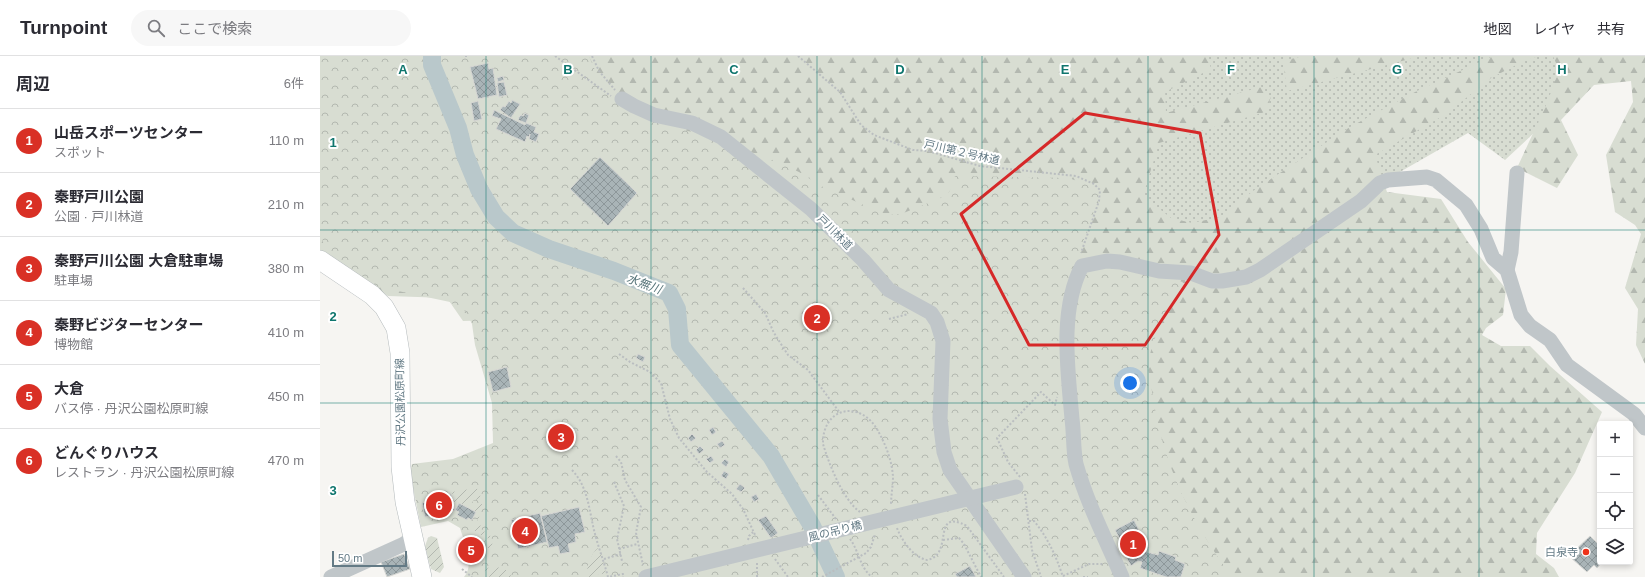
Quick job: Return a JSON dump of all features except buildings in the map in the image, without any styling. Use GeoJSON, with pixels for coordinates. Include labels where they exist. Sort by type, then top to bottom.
{"type":"FeatureCollection","features":[{"type":"Feature","properties":{"kind":"main road","name":"丹沢公園松原町線"},"geometry":{"type":"LineString","coordinates":[[320,260],[372,295],[384,307],[396,328],[400,353],[401,467],[405,502],[422,577]]}},
{"type":"Feature","properties":{"kind":"street","name":"戸川林道"},"geometry":{"type":"LineString","coordinates":[[624,100],[654,115],[692,124],[720,137],[811,209],[863,260],[889,290],[931,313],[938,322],[943,341],[940,419],[944,452],[950,470],[960,487],[1024,577]]}},
{"type":"Feature","properties":{"kind":"street"},"geometry":{"type":"LineString","coordinates":[[1506,270],[1511,252],[1517,173]]}},
{"type":"Feature","properties":{"kind":"street"},"geometry":{"type":"LineString","coordinates":[[1122,577],[1085,489],[1076,463],[1067,358],[1068,319],[1076,277],[1082,266],[1107,261],[1120,262],[1159,271],[1191,274],[1212,281],[1246,277],[1260,270],[1361,201],[1380,183],[1388,180],[1427,177],[1436,180],[1466,205],[1481,229],[1493,258],[1506,270],[1522,315],[1530,326],[1550,340],[1567,365],[1634,414],[1645,428]]}},
{"type":"Feature","properties":{"kind":"street","name":"風の吊り橋"},"geometry":{"type":"LineString","coordinates":[[645,574],[1020,482]]}},
{"type":"Feature","properties":{"kind":"street"},"geometry":{"type":"LineString","coordinates":[[331,577],[404,544],[413,538]]}},
{"type":"Feature","properties":{"kind":"path"},"geometry":{"type":"LineString","coordinates":[[555,56],[602,91],[610,96],[624,100]]}},
{"type":"Feature","properties":{"kind":"path"},"geometry":{"type":"LineString","coordinates":[[592,56],[599,71],[624,100]]}},
{"type":"Feature","properties":{"kind":"path","name":"戸川第２号林道"},"geometry":{"type":"LineString","coordinates":[[798,56],[840,92],[861,125],[880,137],[913,150],[928,151],[980,166],[1076,176],[1094,184],[1100,190],[1099,201],[1079,260],[1082,266]]}},
{"type":"Feature","properties":{"kind":"path"},"geometry":{"type":"LineString","coordinates":[[743,288],[765,313],[774,333],[788,355],[808,370],[840,413]]}},
{"type":"Feature","properties":{"kind":"path"},"geometry":{"type":"LineString","coordinates":[[889,319],[908,314],[913,315]]}},
{"type":"Feature","properties":{"kind":"path"},"geometry":{"type":"LineString","coordinates":[[619,354],[630,362],[650,372],[661,383],[670,419],[680,438],[707,472],[732,494],[759,541]]}},
{"type":"Feature","properties":{"kind":"path"},"geometry":{"type":"LineString","coordinates":[[1020,482],[1008,462],[997,438],[1041,392],[1055,405],[1057,395]]}},
{"type":"Feature","properties":{"kind":"path"},"geometry":{"type":"LineString","coordinates":[[862,514],[851,504],[845,494],[823,444],[824,427],[829,421],[840,413],[850,410],[864,414],[878,431],[891,462],[893,478],[892,507]]}},
{"type":"Feature","properties":{"kind":"path"},"geometry":{"type":"LineString","coordinates":[[616,456],[621,462],[625,480],[641,507],[636,533],[645,574]]}},
{"type":"Feature","properties":{"kind":"path"},"geometry":{"type":"LineString","coordinates":[[572,470],[579,478],[587,494],[596,536],[604,558],[608,577],[622,574],[623,577]]}},
{"type":"Feature","properties":{"kind":"path"},"geometry":{"type":"LineString","coordinates":[[614,482],[624,506],[618,534],[619,549],[622,561]]}},
{"type":"Feature","properties":{"kind":"path"},"geometry":{"type":"LineString","coordinates":[[1028,507],[1032,550],[1041,577]]}},
{"type":"Feature","properties":{"kind":"path"},"geometry":{"type":"LineString","coordinates":[[896,525],[898,531],[911,550],[922,559],[932,559],[938,556],[941,550],[944,528],[947,524],[953,521],[967,526],[1004,577]]}},
{"type":"Feature","properties":{"kind":"path"},"geometry":{"type":"LineString","coordinates":[[1029,521],[1034,521],[1042,530],[1053,549],[1063,576],[1089,564],[1097,563]]}},
{"type":"Feature","properties":{"kind":"path"},"geometry":{"type":"LineString","coordinates":[[822,577],[866,553],[874,538],[876,530]]}},
{"type":"Feature","properties":{"kind":"path"},"geometry":{"type":"LineString","coordinates":[[943,540],[959,538],[981,577]]}},
{"type":"Feature","properties":{"kind":"path"},"geometry":{"type":"LineString","coordinates":[[619,549],[638,543]]}},
{"type":"Feature","properties":{"kind":"path"},"geometry":{"type":"LineString","coordinates":[[604,558],[620,554]]}},
{"type":"Feature","properties":{"kind":"path"},"geometry":{"type":"LineString","coordinates":[[773,557],[788,577]]}},
{"type":"Feature","properties":{"kind":"path"},"geometry":{"type":"LineString","coordinates":[[462,569],[472,577]]}},
{"type":"Feature","properties":{"kind":"path"},"geometry":{"type":"LineString","coordinates":[[1083,577],[1088,577]]}},
{"type":"Feature","properties":{"kind":"highlighted area"},"geometry":{"type":"Polygon","coordinates":[[[1085,113],[1200,133],[1219,235],[1145,345],[1029,345],[961,214],[1085,113]]]}},
{"type":"Feature","properties":{"kind":"green space"},"geometry":{"type":"Polygon","coordinates":[[[320,56],[1208,56],[1211,69],[1165,92],[1166,113],[1261,87],[1271,97],[1265,112],[1159,143],[1143,196],[1171,218],[1192,223],[1220,217],[1257,188],[1350,127],[1417,91],[1493,56],[1539,56],[1522,62],[1491,78],[1446,114],[1375,155],[1387,192],[1441,199],[1468,242],[1506,289],[1503,315],[1486,328],[1482,335],[1501,346],[1530,346],[1550,366],[1602,412],[1575,473],[1537,533],[1536,554],[1554,568],[1559,577],[1218,577],[500,320],[463,321],[447,298],[388,296],[320,253],[320,56]]]}},
{"type":"Feature","properties":{"kind":"green space"},"geometry":{"type":"Polygon","coordinates":[[[320,56],[589,56],[597,75],[634,116],[706,136],[720,146],[759,154],[799,172],[821,186],[886,215],[901,214],[948,195],[955,176],[1069,178],[1093,187],[1098,194],[1098,199],[1076,262],[1120,266],[1183,282],[1163,319],[1151,349],[1148,368],[1158,421],[1164,446],[1172,469],[1181,491],[1204,535],[1232,577],[464,577],[469,566],[469,560],[460,528],[448,521],[421,527],[410,473],[412,464],[453,459],[493,443],[492,403],[475,345],[472,324],[466,312],[450,302],[365,284],[326,257],[320,228],[320,56]]]}},
{"type":"Feature","properties":{"kind":"green space"},"geometry":{"type":"Polygon","coordinates":[[[1164,56],[1596,56],[1549,119],[1505,160],[1468,133],[1330,212],[1246,266],[1130,193],[1164,56]]]}},
{"type":"Feature","properties":{"kind":"green space"},"geometry":{"type":"Polygon","coordinates":[[[1303,56],[1421,56],[1287,91],[1283,61],[1303,56]]]}},
{"type":"Feature","properties":{"kind":"green space"},"geometry":{"type":"Polygon","coordinates":[[[1553,56],[1645,56],[1645,364],[1636,345],[1638,309],[1625,288],[1641,234],[1635,225],[1615,212],[1606,155],[1633,102],[1631,81],[1594,85],[1561,120],[1578,155],[1557,188],[1517,168],[1547,103],[1559,70],[1553,56]]]}},
{"type":"Feature","properties":{"kind":"green space"},"geometry":{"type":"Polygon","coordinates":[[[476,488],[479,490],[481,499],[474,500],[468,507],[459,502],[455,508],[452,492],[476,488]]]}},
{"type":"Feature","properties":{"kind":"green space"},"geometry":{"type":"Polygon","coordinates":[[[477,503],[483,505],[479,517],[481,529],[492,537],[491,540],[477,533],[473,529],[479,526],[476,515],[477,512],[472,509],[477,503]]]}},
{"type":"Feature","properties":{"kind":"green space"},"geometry":{"type":"Polygon","coordinates":[[[431,536],[437,538],[444,567],[440,573],[431,569],[425,546],[428,538],[431,536]]]}},
{"type":"Feature","properties":{"kind":"green space"},"geometry":{"type":"Polygon","coordinates":[[[478,537],[493,544],[489,548],[483,548],[478,542],[478,537]]]}},
{"type":"Feature","properties":{"kind":"green space"},"geometry":{"type":"Polygon","coordinates":[[[598,548],[600,548],[606,573],[589,577],[587,570],[589,561],[598,548]]]}},
{"type":"Feature","properties":{"kind":"green space"},"geometry":{"type":"Polygon","coordinates":[[[492,566],[505,569],[512,577],[490,577],[484,574],[486,569],[492,566]]]}},
{"type":"Feature","properties":{"kind":"waterway","name":"水無川"},"geometry":{"type":"LineString","coordinates":[[432,56],[432,65],[458,128],[465,155],[479,189],[496,217],[513,233],[549,249],[614,271],[669,293],[677,309],[680,345],[771,456],[812,526],[836,577]]}},
{"type":"Feature","properties":{"kind":"place","name":"秦野戸川公園"},"geometry":{"type":"Point","coordinates":[817,318]}},
{"type":"Feature","properties":{"kind":"place","name":"秦野戸川公園 大倉駐車場"},"geometry":{"type":"Point","coordinates":[561,437]}},
{"type":"Feature","properties":{"kind":"place","name":"どんぐりハウス"},"geometry":{"type":"Point","coordinates":[439,505]}},
{"type":"Feature","properties":{"kind":"place","name":"秦野ビジターセンター"},"geometry":{"type":"Point","coordinates":[525,531]}},
{"type":"Feature","properties":{"kind":"place","name":"山岳スポーツセンター"},"geometry":{"type":"Point","coordinates":[1133,544]}},
{"type":"Feature","properties":{"kind":"place","name":"大倉"},"geometry":{"type":"Point","coordinates":[471,550]}},
{"type":"Feature","properties":{"kind":"place","name":"白泉寺"},"geometry":{"type":"Point","coordinates":[1586,552]}}]}
